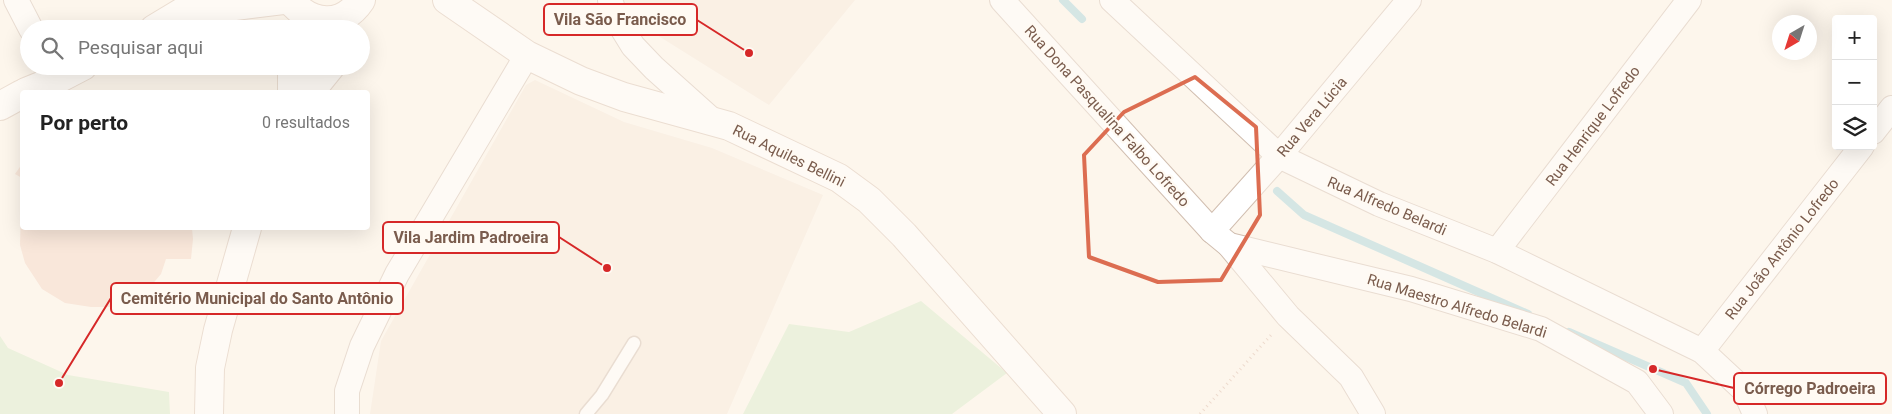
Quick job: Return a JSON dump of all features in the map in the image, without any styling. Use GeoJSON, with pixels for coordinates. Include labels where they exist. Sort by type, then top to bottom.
{"type":"FeatureCollection","features":[{"type":"Feature","properties":{"kind":"street"},"geometry":{"type":"LineString","coordinates":[[16,0],[26,20]]}},
{"type":"Feature","properties":{"kind":"street"},"geometry":{"type":"LineString","coordinates":[[171,20],[201,0]]}},
{"type":"Feature","properties":{"kind":"street","name":"Rua Aquiles Bellini"},"geometry":{"type":"LineString","coordinates":[[447,0],[527,55],[582,81],[624,97],[729,126],[840,178],[869,200],[904,235],[1062,414]]}},
{"type":"Feature","properties":{"kind":"street"},"geometry":{"type":"LineString","coordinates":[[610,0],[617,20],[633,46],[654,68],[712,120]]}},
{"type":"Feature","properties":{"kind":"street","name":"Rua Dona Pasqualina Falbo Lofredo"},"geometry":{"type":"LineString","coordinates":[[1002,0],[1220,238],[1288,316],[1351,377],[1373,414]]}},
{"type":"Feature","properties":{"kind":"street","name":"Rua Alfredo Belardi"},"geometry":{"type":"LineString","coordinates":[[1112,0],[1279,156],[1379,204],[1496,251],[1702,351],[1745,391],[1755,414]]}},
{"type":"Feature","properties":{"kind":"street","name":"Rua Vera Lúcia"},"geometry":{"type":"LineString","coordinates":[[1220,238],[1279,156],[1409,0]]}},
{"type":"Feature","properties":{"kind":"street","name":"Rua Henrique Lofredo"},"geometry":{"type":"LineString","coordinates":[[1496,251],[1689,0]]}},
{"type":"Feature","properties":{"kind":"street"},"geometry":{"type":"LineString","coordinates":[[178,16],[219,8],[292,10],[321,20],[334,20],[355,12]]}},
{"type":"Feature","properties":{"kind":"street"},"geometry":{"type":"LineString","coordinates":[[346,414],[348,391],[362,346],[397,274],[527,55]]}},
{"type":"Feature","properties":{"kind":"street"},"geometry":{"type":"LineString","coordinates":[[29,90],[52,75]]}},
{"type":"Feature","properties":{"kind":"street"},"geometry":{"type":"LineString","coordinates":[[292,75],[292,90]]}},
{"type":"Feature","properties":{"kind":"street"},"geometry":{"type":"LineString","coordinates":[[312,90],[324,75]]}},
{"type":"Feature","properties":{"kind":"street"},"geometry":{"type":"LineString","coordinates":[[0,106],[20,95]]}},
{"type":"Feature","properties":{"kind":"street"},"geometry":{"type":"LineString","coordinates":[[1877,127],[1892,108]]}},
{"type":"Feature","properties":{"kind":"street","name":"Rua João Antônio Lofredo"},"geometry":{"type":"LineString","coordinates":[[1702,351],[1859,150]]}},
{"type":"Feature","properties":{"kind":"street"},"geometry":{"type":"LineString","coordinates":[[209,414],[212,358],[229,287],[246,230]]}},
{"type":"Feature","properties":{"kind":"street","name":"Rua Maestro Alfredo Belardi"},"geometry":{"type":"LineString","coordinates":[[1220,238],[1411,289],[1541,329],[1637,382],[1661,414]]}},
{"type":"Feature","properties":{"kind":"lane"},"geometry":{"type":"LineString","coordinates":[[586,414],[602,396],[634,342]]}},
{"type":"Feature","properties":{"kind":"path"},"geometry":{"type":"LineString","coordinates":[[1200,414],[1288,316]]}},
{"type":"Feature","properties":{"kind":"highlighted area"},"geometry":{"type":"Polygon","coordinates":[[[1195,77],[1256,127],[1260,215],[1221,280],[1158,282],[1089,257],[1084,155],[1124,112],[1195,77]]]}},
{"type":"Feature","properties":{"kind":"shaded area"},"geometry":{"type":"Polygon","coordinates":[[[601,0],[855,0],[769,105],[601,0]]]}},
{"type":"Feature","properties":{"kind":"shaded area"},"geometry":{"type":"Polygon","coordinates":[[[535,80],[624,122],[712,148],[823,195],[727,414],[370,414],[381,341],[526,85],[535,80]]]}},
{"type":"Feature","properties":{"kind":"green space"},"geometry":{"type":"Polygon","coordinates":[[[921,301],[1007,373],[952,414],[743,414],[789,324],[849,332],[921,301]]]}},
{"type":"Feature","properties":{"kind":"green space"},"geometry":{"type":"Polygon","coordinates":[[[0,336],[8,348],[68,375],[169,392],[170,414],[0,414],[0,336]]]}},
{"type":"Feature","properties":{"kind":"building"},"geometry":{"type":"Polygon","coordinates":[[[20,167],[20,177],[15,174],[20,167]]]}},
{"type":"Feature","properties":{"kind":"building"},"geometry":{"type":"Polygon","coordinates":[[[20,230],[192,230],[193,239],[191,259],[166,259],[161,274],[144,294],[119,307],[91,307],[65,303],[42,289],[25,263],[20,245],[20,230]]]}},
{"type":"Feature","properties":{"kind":"waterway"},"geometry":{"type":"LineString","coordinates":[[1063,0],[1082,19]]}},
{"type":"Feature","properties":{"kind":"waterway"},"geometry":{"type":"LineString","coordinates":[[1277,191],[1304,215],[1528,314]]}},
{"type":"Feature","properties":{"kind":"waterway"},"geometry":{"type":"LineString","coordinates":[[1569,332],[1686,383],[1707,414]]}},
{"type":"Feature","properties":{"kind":"place","name":"Vila São Francisco"},"geometry":{"type":"Point","coordinates":[749,53]}},
{"type":"Feature","properties":{"kind":"place","name":"Vila Jardim Padroeira"},"geometry":{"type":"Point","coordinates":[607,268]}},
{"type":"Feature","properties":{"kind":"place","name":"Córrego Padroeira"},"geometry":{"type":"Point","coordinates":[1653,369]}},
{"type":"Feature","properties":{"kind":"place","name":"Cemitério Municipal do Santo Antônio"},"geometry":{"type":"Point","coordinates":[59,383]}}]}
